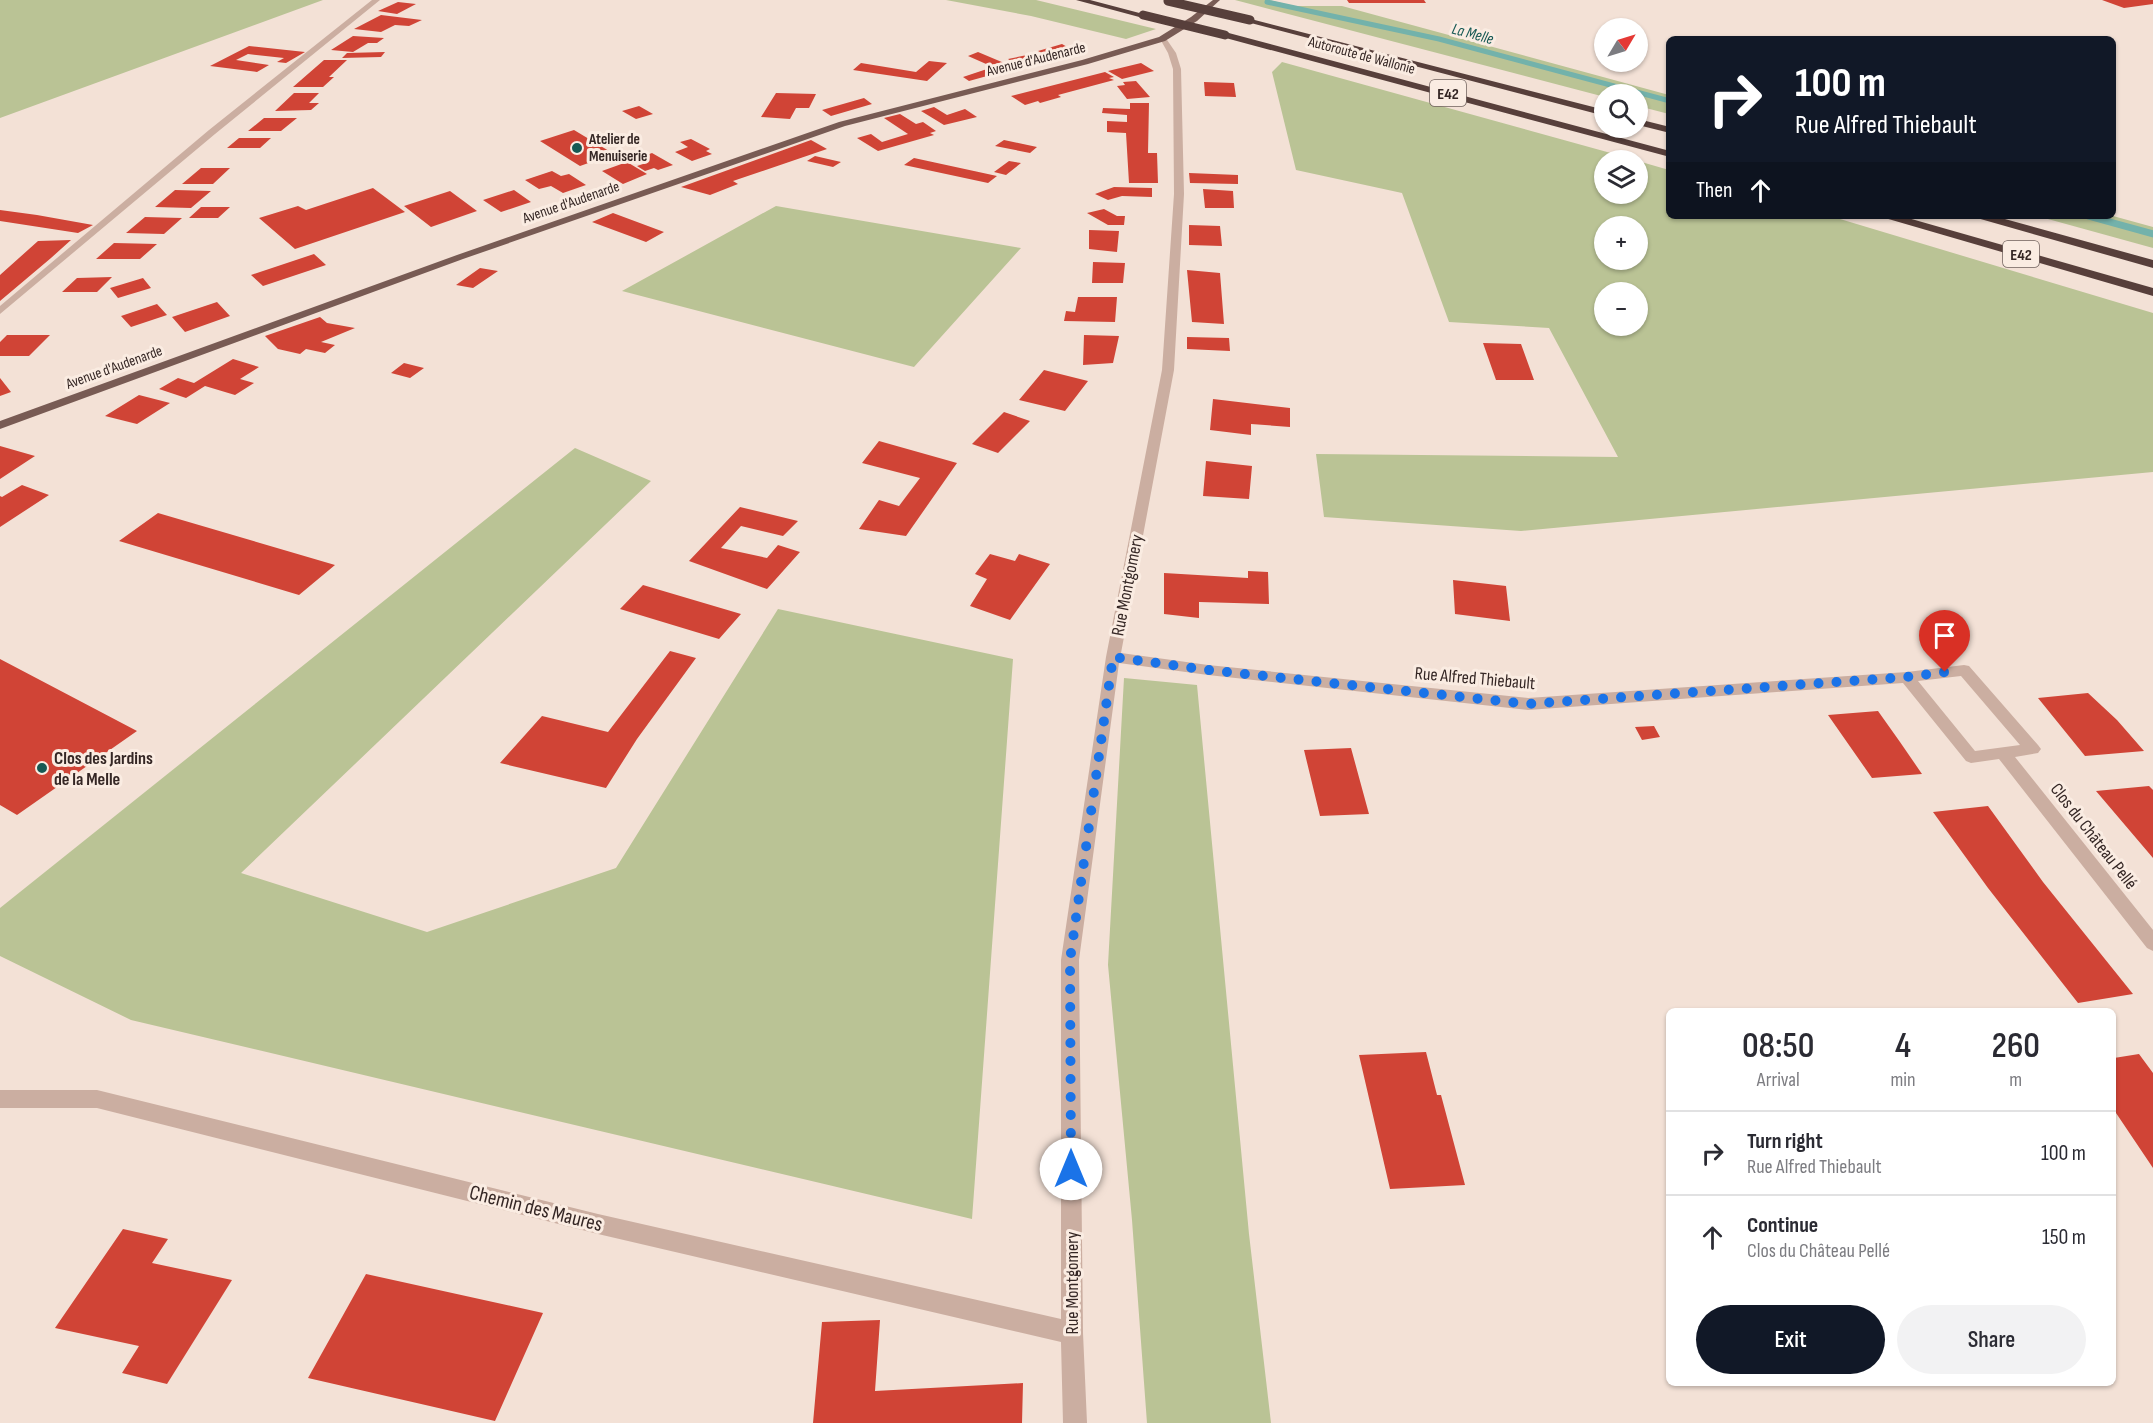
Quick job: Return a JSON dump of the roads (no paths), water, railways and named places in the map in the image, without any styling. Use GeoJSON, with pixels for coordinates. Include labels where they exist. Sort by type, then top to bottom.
{"type":"FeatureCollection","features":[{"type":"Feature","properties":{"kind":"highway","name":"Autoroute de Wallonie"},"geometry":{"type":"LineString","coordinates":[[1080,0],[1225,35],[1666,153]]}},
{"type":"Feature","properties":{"kind":"highway","name":"Autoroute de Wallonie"},"geometry":{"type":"LineString","coordinates":[[1166,0],[1594,110]]}},
{"type":"Feature","properties":{"kind":"highway"},"geometry":{"type":"LineString","coordinates":[[1648,124],[1666,129]]}},
{"type":"Feature","properties":{"kind":"highway","name":"E42"},"geometry":{"type":"LineString","coordinates":[[1899,219],[2153,292]]}},
{"type":"Feature","properties":{"kind":"highway","name":"E42"},"geometry":{"type":"LineString","coordinates":[[1992,219],[2153,264]]}},
{"type":"Feature","properties":{"kind":"main road","name":"Avenue d'Audenarde"},"geometry":{"type":"LineString","coordinates":[[0,425],[487,247],[842,124],[1085,62],[1162,39],[1194,19],[1217,0]]}},
{"type":"Feature","properties":{"kind":"street"},"geometry":{"type":"LineString","coordinates":[[0,311],[212,132],[366,6],[377,0]]}},
{"type":"Feature","properties":{"kind":"street","name":"Rue Montgomery"},"geometry":{"type":"LineString","coordinates":[[1075,1423],[1072,1333],[1070,960],[1113,657],[1168,370],[1179,194],[1177,69],[1172,53],[1162,39]]}},
{"type":"Feature","properties":{"kind":"street","name":"Rue Alfred Thiebault"},"geometry":{"type":"LineString","coordinates":[[1113,657],[1208,670],[1528,704],[1907,677]]}},
{"type":"Feature","properties":{"kind":"street"},"geometry":{"type":"LineString","coordinates":[[1964,670],[2033,749],[1971,757],[1907,677],[1964,670]]}},
{"type":"Feature","properties":{"kind":"street","name":"Clos du Château Pellé"},"geometry":{"type":"LineString","coordinates":[[2004,754],[2153,943]]}},
{"type":"Feature","properties":{"kind":"street","name":"Chemin des Maures"},"geometry":{"type":"LineString","coordinates":[[0,1099],[97,1099],[598,1224],[1072,1333]]}},
{"type":"Feature","properties":{"kind":"waterway","name":"La Melle"},"geometry":{"type":"LineString","coordinates":[[1267,2],[1439,39],[1666,100]]}},
{"type":"Feature","properties":{"kind":"waterway","name":"La Melle"},"geometry":{"type":"LineString","coordinates":[[2099,219],[2153,234]]}},
{"type":"Feature","properties":{"kind":"place","name":"Atelier de Menuiserie"},"geometry":{"type":"Point","coordinates":[577,148]}},
{"type":"Feature","properties":{"kind":"place","name":"Clos des Jardins de la Melle"},"geometry":{"type":"Point","coordinates":[42,768]}}]}
